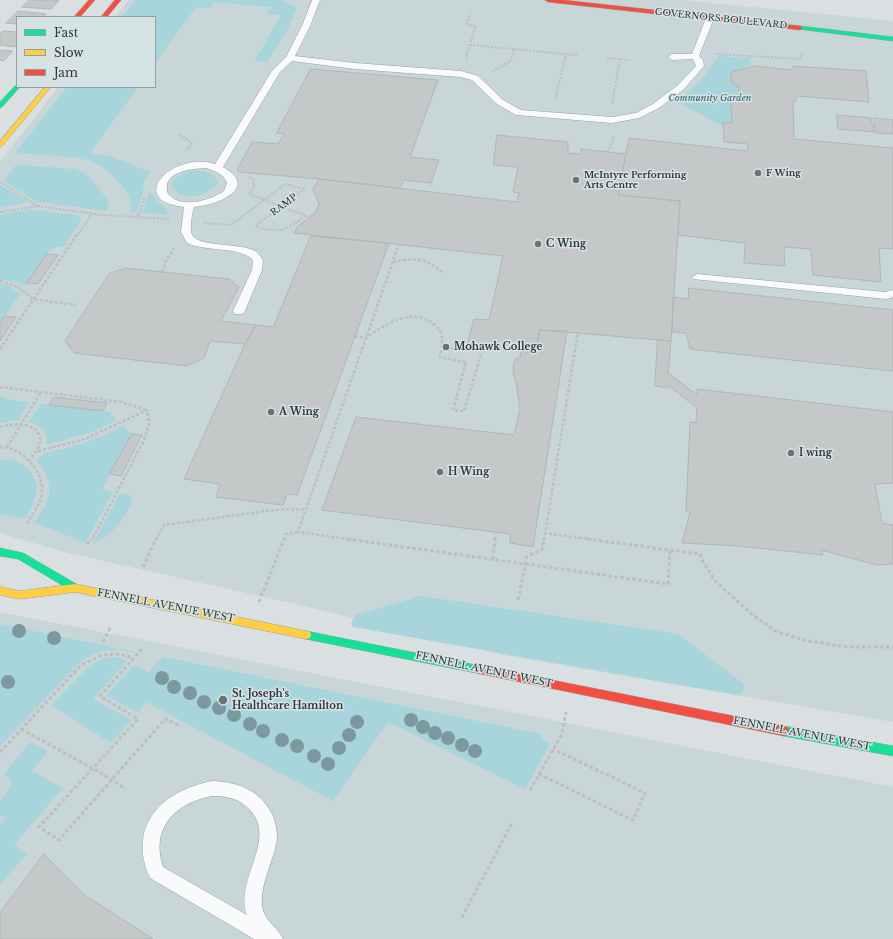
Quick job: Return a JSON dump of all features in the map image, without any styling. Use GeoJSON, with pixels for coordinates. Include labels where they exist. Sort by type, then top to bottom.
{"type":"FeatureCollection","features":[{"type":"Feature","properties":{"kind":"main road"},"geometry":{"type":"LineString","coordinates":[[78,16],[92,0]]}},
{"type":"Feature","properties":{"kind":"main road"},"geometry":{"type":"LineString","coordinates":[[105,16],[118,0]]}},
{"type":"Feature","properties":{"kind":"main road","name":"GOVERNORS BOULEVARD"},"geometry":{"type":"LineString","coordinates":[[548,0],[893,39]]}},
{"type":"Feature","properties":{"kind":"main road"},"geometry":{"type":"LineString","coordinates":[[0,106],[16,88]]}},
{"type":"Feature","properties":{"kind":"main road"},"geometry":{"type":"LineString","coordinates":[[0,146],[47,88]]}},
{"type":"Feature","properties":{"kind":"main road","name":"FENNELL AVENUE WEST"},"geometry":{"type":"LineString","coordinates":[[0,552],[20,556],[75,588]]}},
{"type":"Feature","properties":{"kind":"main road","name":"FENNELL AVENUE WEST"},"geometry":{"type":"LineString","coordinates":[[0,591],[20,595],[75,588],[717,718],[893,751]]}},
{"type":"Feature","properties":{"kind":"lane"},"geometry":{"type":"LineString","coordinates":[[218,168],[276,71],[290,58],[306,26],[316,0]]}},
{"type":"Feature","properties":{"kind":"lane"},"geometry":{"type":"LineString","coordinates":[[695,56],[710,18]]}},
{"type":"Feature","properties":{"kind":"lane"},"geometry":{"type":"LineString","coordinates":[[290,58],[355,66],[461,74],[475,78],[500,102],[519,113],[590,119],[626,119],[650,110],[685,83],[700,66],[700,60],[695,56],[672,57]]}},
{"type":"Feature","properties":{"kind":"lane"},"geometry":{"type":"LineString","coordinates":[[201,166],[218,168],[226,172],[232,178],[232,184],[229,191],[210,202],[189,204],[174,202],[166,198],[161,192],[160,185],[164,178],[172,172],[183,168],[201,166]]}},
{"type":"Feature","properties":{"kind":"lane"},"geometry":{"type":"LineString","coordinates":[[189,204],[186,230],[187,237],[190,241],[200,244],[233,248],[251,253],[258,260],[257,270],[239,311]]}},
{"type":"Feature","properties":{"kind":"lane"},"geometry":{"type":"LineString","coordinates":[[697,277],[886,296],[893,293]]}},
{"type":"Feature","properties":{"kind":"lane"},"geometry":{"type":"LineString","coordinates":[[221,788],[238,791],[252,800],[262,812],[268,827],[268,844],[254,882],[252,897],[254,911],[259,924],[272,939],[156,872],[150,856],[151,838],[157,821],[170,806],[185,796],[204,790],[221,788]]}},
{"type":"Feature","properties":{"kind":"path"},"geometry":{"type":"LineString","coordinates":[[470,13],[466,25],[476,26],[466,56],[466,59],[470,64]]}},
{"type":"Feature","properties":{"kind":"path"},"geometry":{"type":"LineString","coordinates":[[470,45],[577,55]]}},
{"type":"Feature","properties":{"kind":"path"},"geometry":{"type":"LineString","coordinates":[[488,72],[510,62],[514,49]]}},
{"type":"Feature","properties":{"kind":"path"},"geometry":{"type":"LineString","coordinates":[[716,54],[801,59],[802,51]]}},
{"type":"Feature","properties":{"kind":"path"},"geometry":{"type":"LineString","coordinates":[[555,101],[566,54]]}},
{"type":"Feature","properties":{"kind":"path"},"geometry":{"type":"LineString","coordinates":[[608,58],[631,60]]}},
{"type":"Feature","properties":{"kind":"path"},"geometry":{"type":"LineString","coordinates":[[612,106],[620,59]]}},
{"type":"Feature","properties":{"kind":"path"},"geometry":{"type":"LineString","coordinates":[[608,152],[615,134]]}},
{"type":"Feature","properties":{"kind":"path"},"geometry":{"type":"LineString","coordinates":[[1,182],[38,206]]}},
{"type":"Feature","properties":{"kind":"path","name":"RAMP"},"geometry":{"type":"LineString","coordinates":[[206,223],[230,225],[240,220],[285,184],[306,189],[255,226],[267,231],[285,231],[305,216]]}},
{"type":"Feature","properties":{"kind":"path"},"geometry":{"type":"LineString","coordinates":[[254,195],[309,217]]}},
{"type":"Feature","properties":{"kind":"path"},"geometry":{"type":"LineString","coordinates":[[0,212],[24,206],[38,206],[136,217]]}},
{"type":"Feature","properties":{"kind":"path"},"geometry":{"type":"LineString","coordinates":[[0,349],[92,213]]}},
{"type":"Feature","properties":{"kind":"path"},"geometry":{"type":"LineString","coordinates":[[298,532],[399,244]]}},
{"type":"Feature","properties":{"kind":"path"},"geometry":{"type":"LineString","coordinates":[[392,262],[417,258],[431,262],[442,272]]}},
{"type":"Feature","properties":{"kind":"path"},"geometry":{"type":"LineString","coordinates":[[0,281],[10,283],[29,294],[33,299],[76,305]]}},
{"type":"Feature","properties":{"kind":"path"},"geometry":{"type":"LineString","coordinates":[[355,336],[366,338],[387,324],[400,319],[421,317],[430,320],[436,325],[441,333],[442,347],[440,357],[466,362],[452,410],[464,411],[482,351],[442,347]]}},
{"type":"Feature","properties":{"kind":"path"},"geometry":{"type":"LineString","coordinates":[[518,600],[527,556],[542,550],[578,332]]}},
{"type":"Feature","properties":{"kind":"path"},"geometry":{"type":"LineString","coordinates":[[0,387],[128,403],[147,410]]}},
{"type":"Feature","properties":{"kind":"path"},"geometry":{"type":"LineString","coordinates":[[7,447],[41,392]]}},
{"type":"Feature","properties":{"kind":"path"},"geometry":{"type":"LineString","coordinates":[[38,451],[85,439],[147,410]]}},
{"type":"Feature","properties":{"kind":"path"},"geometry":{"type":"LineString","coordinates":[[87,544],[94,534],[144,440],[149,424],[147,410]]}},
{"type":"Feature","properties":{"kind":"path"},"geometry":{"type":"LineString","coordinates":[[0,427],[14,424],[31,427],[37,431],[41,444],[38,451],[28,461]]}},
{"type":"Feature","properties":{"kind":"path"},"geometry":{"type":"LineString","coordinates":[[0,447],[7,447],[21,454],[39,473],[42,493],[40,504],[27,523]]}},
{"type":"Feature","properties":{"kind":"path"},"geometry":{"type":"LineString","coordinates":[[143,567],[164,525],[274,510],[307,509]]}},
{"type":"Feature","properties":{"kind":"path"},"geometry":{"type":"LineString","coordinates":[[251,623],[286,534],[298,532],[668,584],[670,550]]}},
{"type":"Feature","properties":{"kind":"path"},"geometry":{"type":"LineString","coordinates":[[544,533],[700,554],[703,562],[716,582],[753,615],[777,632],[808,641],[848,647],[893,647]]}},
{"type":"Feature","properties":{"kind":"path"},"geometry":{"type":"LineString","coordinates":[[493,559],[496,534]]}},
{"type":"Feature","properties":{"kind":"path"},"geometry":{"type":"LineString","coordinates":[[102,642],[110,628]]}},
{"type":"Feature","properties":{"kind":"path"},"geometry":{"type":"LineString","coordinates":[[142,649],[100,696],[138,719],[39,827],[59,840],[165,719],[178,726]]}},
{"type":"Feature","properties":{"kind":"path"},"geometry":{"type":"LineString","coordinates":[[0,752],[81,665],[102,655],[120,654],[133,658]]}},
{"type":"Feature","properties":{"kind":"path"},"geometry":{"type":"LineString","coordinates":[[530,790],[562,734],[570,688]]}},
{"type":"Feature","properties":{"kind":"path"},"geometry":{"type":"LineString","coordinates":[[21,729],[55,749],[93,768],[126,789]]}},
{"type":"Feature","properties":{"kind":"path"},"geometry":{"type":"LineString","coordinates":[[539,774],[633,820],[645,793],[553,749]]}},
{"type":"Feature","properties":{"kind":"path"},"geometry":{"type":"LineString","coordinates":[[462,917],[512,823]]}},
{"type":"Feature","properties":{"kind":"shaded area","name":"Mohawk College"},"geometry":{"type":"Polygon","coordinates":[[[129,0],[681,0],[893,21],[893,722],[509,656],[295,604],[64,552],[0,533],[0,162],[57,88],[156,88],[156,16],[116,16],[129,0]]]}},
{"type":"Feature","properties":{"kind":"shaded area","name":"St. Joseph's Healthcare Hamilton"},"geometry":{"type":"Polygon","coordinates":[[[0,612],[893,787],[893,939],[0,939],[0,612]]]}},
{"type":"Feature","properties":{"kind":"green space"},"geometry":{"type":"Polygon","coordinates":[[[136,0],[282,0],[297,8],[288,29],[267,62],[254,62],[281,15],[267,14],[271,7],[214,2],[210,8],[196,7],[156,62],[156,16],[123,16],[136,0]]]}},
{"type":"Feature","properties":{"kind":"green space","name":"Community Garden"},"geometry":{"type":"Polygon","coordinates":[[[719,56],[750,58],[751,65],[731,73],[732,82],[738,86],[739,95],[730,95],[732,123],[723,122],[723,126],[677,102],[701,80],[719,56]]]}},
{"type":"Feature","properties":{"kind":"green space"},"geometry":{"type":"Polygon","coordinates":[[[66,88],[137,88],[90,153],[109,156],[151,172],[144,181],[143,193],[137,213],[130,212],[131,204],[128,194],[109,172],[99,165],[86,160],[67,156],[16,152],[66,88]]]}},
{"type":"Feature","properties":{"kind":"green space"},"geometry":{"type":"Polygon","coordinates":[[[21,165],[74,169],[80,171],[88,176],[107,199],[109,203],[107,211],[37,202],[4,181],[15,166],[21,165]]]}},
{"type":"Feature","properties":{"kind":"green space"},"geometry":{"type":"Polygon","coordinates":[[[190,171],[210,173],[218,182],[209,191],[202,194],[187,196],[180,194],[174,190],[171,184],[177,177],[190,171]]]}},
{"type":"Feature","properties":{"kind":"green space"},"geometry":{"type":"Polygon","coordinates":[[[1,185],[28,202],[0,208],[1,185]]]}},
{"type":"Feature","properties":{"kind":"green space"},"geometry":{"type":"Polygon","coordinates":[[[150,191],[156,200],[164,206],[170,215],[143,213],[150,191]]]}},
{"type":"Feature","properties":{"kind":"green space"},"geometry":{"type":"Polygon","coordinates":[[[35,210],[77,215],[81,218],[81,220],[64,246],[51,249],[25,286],[18,282],[0,280],[0,215],[35,210]]]}},
{"type":"Feature","properties":{"kind":"green space"},"geometry":{"type":"Polygon","coordinates":[[[0,284],[9,286],[20,294],[0,323],[0,284]]]}},
{"type":"Feature","properties":{"kind":"green space"},"geometry":{"type":"Polygon","coordinates":[[[3,396],[5,399],[29,402],[19,420],[0,423],[0,397],[3,396]]]}},
{"type":"Feature","properties":{"kind":"green space"},"geometry":{"type":"Polygon","coordinates":[[[41,404],[109,412],[117,420],[93,432],[46,445],[47,436],[44,430],[41,427],[29,422],[41,404]]]}},
{"type":"Feature","properties":{"kind":"green space"},"geometry":{"type":"Polygon","coordinates":[[[123,426],[132,434],[102,489],[113,492],[86,542],[34,522],[48,499],[49,492],[47,476],[36,461],[43,454],[84,443],[123,426]]]}},
{"type":"Feature","properties":{"kind":"green space"},"geometry":{"type":"Polygon","coordinates":[[[13,459],[30,471],[36,485],[34,501],[24,519],[0,514],[0,460],[13,459]]]}},
{"type":"Feature","properties":{"kind":"green space"},"geometry":{"type":"Polygon","coordinates":[[[120,493],[132,496],[128,511],[113,531],[93,544],[120,493]]]}},
{"type":"Feature","properties":{"kind":"green space"},"geometry":{"type":"Polygon","coordinates":[[[421,596],[678,634],[744,684],[742,692],[737,695],[353,627],[351,623],[356,615],[421,596]]]}},
{"type":"Feature","properties":{"kind":"green space"},"geometry":{"type":"Polygon","coordinates":[[[0,624],[135,652],[120,650],[101,651],[82,660],[0,746],[0,624]]]}},
{"type":"Feature","properties":{"kind":"green space"},"geometry":{"type":"Polygon","coordinates":[[[117,657],[127,661],[93,699],[132,720],[111,743],[51,705],[90,665],[102,659],[117,657]]]}},
{"type":"Feature","properties":{"kind":"green space"},"geometry":{"type":"Polygon","coordinates":[[[163,657],[542,734],[541,740],[551,743],[525,789],[388,722],[333,801],[146,702],[138,713],[106,695],[134,665],[149,672],[163,657]]]}},
{"type":"Feature","properties":{"kind":"green space"},"geometry":{"type":"Polygon","coordinates":[[[30,742],[48,751],[32,771],[63,788],[14,845],[27,854],[0,884],[0,825],[6,818],[0,815],[0,802],[12,782],[4,774],[30,742]]]}},
{"type":"Feature","properties":{"kind":"building"},"geometry":{"type":"Polygon","coordinates":[[[29,0],[59,0],[51,9],[22,7],[29,0]]]}},
{"type":"Feature","properties":{"kind":"building"},"geometry":{"type":"Polygon","coordinates":[[[18,11],[46,14],[44,16],[16,16],[16,24],[6,23],[18,11]]]}},
{"type":"Feature","properties":{"kind":"building"},"geometry":{"type":"Polygon","coordinates":[[[3,31],[16,32],[15,47],[0,45],[0,34],[3,31]]]}},
{"type":"Feature","properties":{"kind":"building"},"geometry":{"type":"Polygon","coordinates":[[[0,50],[13,51],[4,61],[0,60],[0,50]]]}},
{"type":"Feature","properties":{"kind":"building","name":"F Wing"},"geometry":{"type":"Polygon","coordinates":[[[755,66],[791,70],[794,66],[866,71],[869,102],[797,96],[796,101],[793,101],[794,139],[893,148],[893,249],[879,248],[881,282],[813,275],[811,249],[784,247],[785,266],[744,263],[745,243],[678,235],[680,201],[618,195],[629,138],[747,151],[748,144],[724,142],[723,122],[732,123],[730,95],[739,95],[738,86],[731,82],[731,73],[755,66]]]}},
{"type":"Feature","properties":{"kind":"building"},"geometry":{"type":"Polygon","coordinates":[[[311,69],[438,80],[410,157],[439,160],[431,183],[404,180],[400,188],[239,172],[237,170],[252,142],[278,144],[284,134],[277,133],[311,69]]]}},
{"type":"Feature","properties":{"kind":"building"},"geometry":{"type":"Polygon","coordinates":[[[837,115],[871,118],[874,132],[838,129],[837,115]]]}},
{"type":"Feature","properties":{"kind":"building"},"geometry":{"type":"Polygon","coordinates":[[[874,118],[893,120],[893,134],[876,133],[874,118]]]}},
{"type":"Feature","properties":{"kind":"building","name":"C Wing"},"geometry":{"type":"Polygon","coordinates":[[[497,135],[568,142],[568,153],[580,154],[581,149],[626,154],[618,195],[680,201],[671,341],[540,330],[535,353],[467,345],[474,319],[489,320],[503,256],[294,233],[298,226],[315,213],[319,204],[313,189],[319,179],[517,202],[519,193],[513,192],[518,167],[494,165],[497,135]]]}},
{"type":"Feature","properties":{"kind":"building","name":"A Wing"},"geometry":{"type":"Polygon","coordinates":[[[311,236],[389,243],[297,495],[287,494],[283,505],[216,497],[220,484],[184,479],[245,344],[256,325],[273,327],[311,236]]]}},
{"type":"Feature","properties":{"kind":"building"},"geometry":{"type":"Polygon","coordinates":[[[47,254],[58,255],[38,284],[27,283],[47,254]]]}},
{"type":"Feature","properties":{"kind":"building"},"geometry":{"type":"Polygon","coordinates":[[[125,268],[229,279],[239,287],[221,321],[256,325],[245,344],[210,341],[204,358],[187,366],[74,353],[65,341],[109,274],[125,268]]]}},
{"type":"Feature","properties":{"kind":"building"},"geometry":{"type":"Polygon","coordinates":[[[689,288],[893,310],[893,371],[690,349],[686,333],[672,332],[673,297],[688,299],[689,288]]]}},
{"type":"Feature","properties":{"kind":"building"},"geometry":{"type":"Polygon","coordinates":[[[5,316],[16,317],[0,341],[0,323],[5,316]]]}},
{"type":"Feature","properties":{"kind":"building","name":"H Wing"},"geometry":{"type":"Polygon","coordinates":[[[540,330],[567,331],[533,547],[510,543],[510,534],[322,510],[356,417],[514,435],[520,409],[513,372],[514,363],[516,358],[520,358],[521,351],[535,353],[540,330]]]}},
{"type":"Feature","properties":{"kind":"building","name":"I wing"},"geometry":{"type":"Polygon","coordinates":[[[658,340],[671,341],[668,373],[697,395],[697,389],[893,412],[893,483],[875,484],[882,523],[893,525],[893,564],[877,565],[821,550],[823,555],[739,546],[682,543],[690,512],[686,511],[690,422],[696,423],[697,408],[668,385],[668,388],[655,386],[658,340]]]}},
{"type":"Feature","properties":{"kind":"building"},"geometry":{"type":"Polygon","coordinates":[[[54,397],[107,403],[103,411],[49,405],[54,397]]]}},
{"type":"Feature","properties":{"kind":"building"},"geometry":{"type":"Polygon","coordinates":[[[132,434],[142,435],[121,476],[110,474],[132,434]]]}},
{"type":"Feature","properties":{"kind":"building"},"geometry":{"type":"Polygon","coordinates":[[[44,854],[83,894],[153,939],[0,939],[0,913],[44,854]]]}},
{"type":"Feature","properties":{"kind":"traffic: fast"},"geometry":{"type":"LineString","coordinates":[[800,28],[893,39]]}},
{"type":"Feature","properties":{"kind":"traffic: fast"},"geometry":{"type":"LineString","coordinates":[[0,106],[16,88]]}},
{"type":"Feature","properties":{"kind":"traffic: fast"},"geometry":{"type":"LineString","coordinates":[[0,552],[20,556],[75,588]]}},
{"type":"Feature","properties":{"kind":"traffic: fast"},"geometry":{"type":"LineString","coordinates":[[306,635],[481,670]]}},
{"type":"Feature","properties":{"kind":"traffic: fast"},"geometry":{"type":"LineString","coordinates":[[784,731],[893,751]]}},
{"type":"Feature","properties":{"kind":"traffic: slow"},"geometry":{"type":"LineString","coordinates":[[0,145],[47,88]]}},
{"type":"Feature","properties":{"kind":"traffic: slow"},"geometry":{"type":"LineString","coordinates":[[0,591],[20,595],[75,588],[306,635]]}},
{"type":"Feature","properties":{"kind":"traffic: jam"},"geometry":{"type":"LineString","coordinates":[[78,16],[92,0]]}},
{"type":"Feature","properties":{"kind":"traffic: jam"},"geometry":{"type":"LineString","coordinates":[[105,16],[118,0]]}},
{"type":"Feature","properties":{"kind":"traffic: jam"},"geometry":{"type":"LineString","coordinates":[[548,0],[800,28]]}},
{"type":"Feature","properties":{"kind":"traffic: jam"},"geometry":{"type":"LineString","coordinates":[[481,670],[784,731]]}},
{"type":"Feature","properties":{"kind":"place","name":"F Wing"},"geometry":{"type":"Point","coordinates":[758,173]}},
{"type":"Feature","properties":{"kind":"place","name":"McIntyre Performing Arts Centre"},"geometry":{"type":"Point","coordinates":[576,180]}},
{"type":"Feature","properties":{"kind":"place","name":"C Wing"},"geometry":{"type":"Point","coordinates":[538,244]}},
{"type":"Feature","properties":{"kind":"place","name":"Mohawk College"},"geometry":{"type":"Point","coordinates":[446,347]}},
{"type":"Feature","properties":{"kind":"place","name":"A Wing"},"geometry":{"type":"Point","coordinates":[271,412]}},
{"type":"Feature","properties":{"kind":"place","name":"I wing"},"geometry":{"type":"Point","coordinates":[791,453]}},
{"type":"Feature","properties":{"kind":"place","name":"H Wing"},"geometry":{"type":"Point","coordinates":[440,472]}},
{"type":"Feature","properties":{"kind":"place","name":"St. Joseph's Healthcare Hamilton"},"geometry":{"type":"Point","coordinates":[223,700]}}]}
